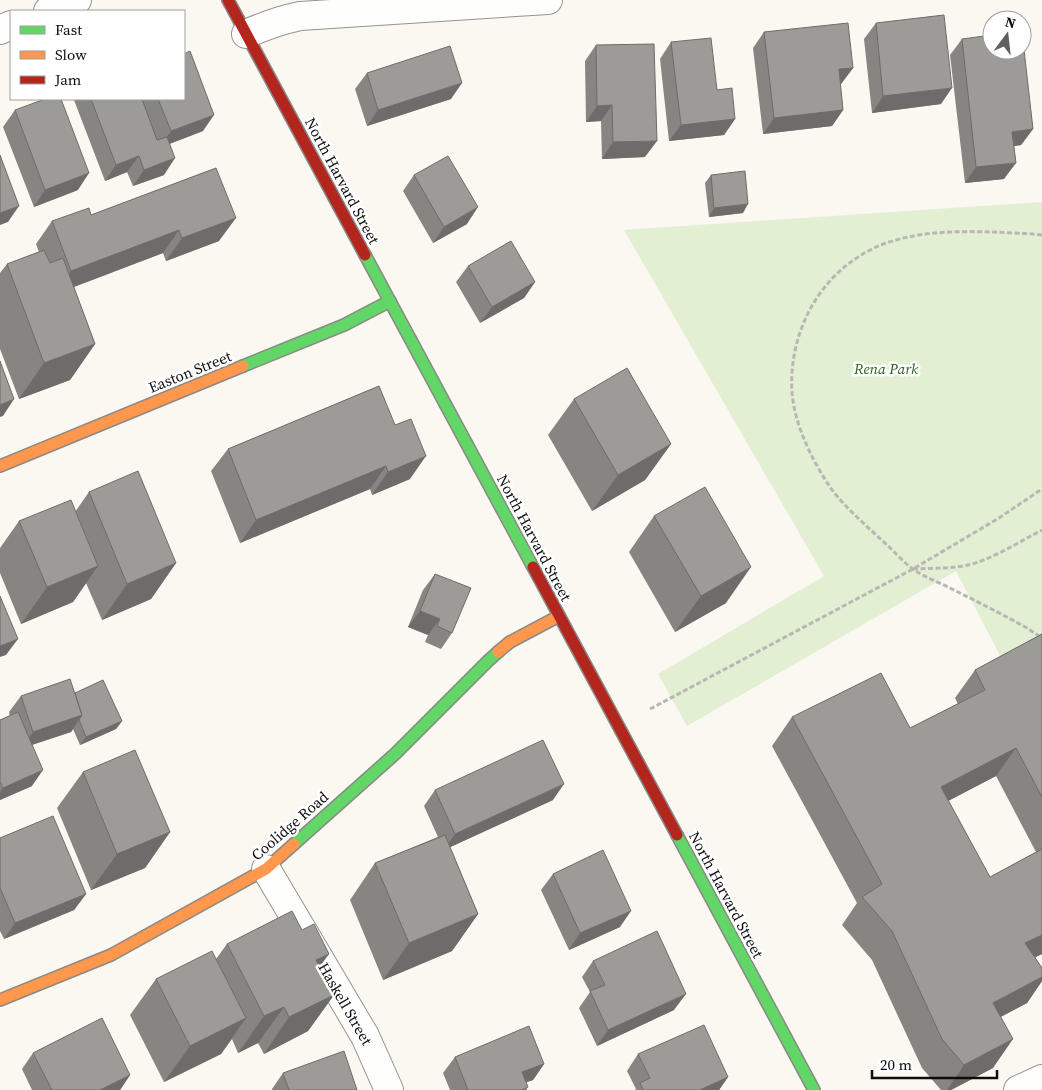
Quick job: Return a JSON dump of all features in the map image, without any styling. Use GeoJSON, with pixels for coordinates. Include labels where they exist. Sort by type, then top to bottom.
{"type":"FeatureCollection","features":[{"type":"Feature","properties":{"kind":"main road","name":"North Harvard Street"},"geometry":{"type":"LineString","coordinates":[[228,0],[814,1090]]}},
{"type":"Feature","properties":{"kind":"main road","name":"Easton Street"},"geometry":{"type":"LineString","coordinates":[[0,466],[344,325],[390,301]]}},
{"type":"Feature","properties":{"kind":"main road","name":"Coolidge Road"},"geometry":{"type":"LineString","coordinates":[[0,1000],[111,955],[266,868],[395,754],[488,661],[510,642],[559,616]]}},
{"type":"Feature","properties":{"kind":"street"},"geometry":{"type":"LineString","coordinates":[[51,10],[77,0]]}},
{"type":"Feature","properties":{"kind":"street"},"geometry":{"type":"LineString","coordinates":[[246,34],[273,23],[300,16],[548,0]]}},
{"type":"Feature","properties":{"kind":"street","name":"Haskell Street"},"geometry":{"type":"LineString","coordinates":[[266,868],[365,1036],[389,1090]]}},
{"type":"Feature","properties":{"kind":"street"},"geometry":{"type":"LineString","coordinates":[[1018,1090],[1042,1079]]}},
{"type":"Feature","properties":{"kind":"path"},"geometry":{"type":"LineString","coordinates":[[1042,235],[963,231],[932,233],[882,244],[861,254],[830,281],[818,296],[799,333],[792,373],[792,395],[803,436],[815,462],[830,487],[848,509],[913,569],[1020,624],[1042,638]]}},
{"type":"Feature","properties":{"kind":"path"},"geometry":{"type":"LineString","coordinates":[[619,726],[913,569],[1042,490]]}},
{"type":"Feature","properties":{"kind":"path"},"geometry":{"type":"LineString","coordinates":[[913,569],[953,568],[972,564],[992,556],[1042,530]]}},
{"type":"Feature","properties":{"kind":"green space","name":"Rena Park"},"geometry":{"type":"Polygon","coordinates":[[[1042,202],[1042,736],[956,571],[687,726],[658,674],[824,576],[624,230],[1042,202]]]}},
{"type":"Feature","properties":{"kind":"building"},"geometry":{"type":"Polygon","coordinates":[[[944,15],[952,88],[883,96],[876,23],[944,15]]]}},
{"type":"Feature","properties":{"kind":"building"},"geometry":{"type":"Polygon","coordinates":[[[848,23],[853,68],[839,69],[843,110],[774,118],[764,32],[848,23]]]}},
{"type":"Feature","properties":{"kind":"building"},"geometry":{"type":"Polygon","coordinates":[[[982,36],[982,60],[1025,60],[1033,129],[1012,132],[1016,163],[976,167],[962,39],[982,36]]]}},
{"type":"Feature","properties":{"kind":"building"},"geometry":{"type":"Polygon","coordinates":[[[711,38],[717,90],[732,88],[735,119],[681,125],[671,42],[711,38]]]}},
{"type":"Feature","properties":{"kind":"building"},"geometry":{"type":"Polygon","coordinates":[[[654,44],[657,141],[613,142],[612,105],[597,106],[596,45],[654,44]]]}},
{"type":"Feature","properties":{"kind":"building"},"geometry":{"type":"Polygon","coordinates":[[[450,46],[462,83],[378,110],[367,73],[450,46]]]}},
{"type":"Feature","properties":{"kind":"building"},"geometry":{"type":"Polygon","coordinates":[[[190,51],[214,115],[171,131],[158,100],[185,100],[185,54],[190,51]]]}},
{"type":"Feature","properties":{"kind":"building"},"geometry":{"type":"Polygon","coordinates":[[[42,100],[61,100],[89,173],[45,190],[15,110],[42,100]]]}},
{"type":"Feature","properties":{"kind":"building"},"geometry":{"type":"Polygon","coordinates":[[[91,100],[142,100],[157,140],[167,137],[175,158],[144,170],[139,156],[116,165],[91,100]]]}},
{"type":"Feature","properties":{"kind":"building"},"geometry":{"type":"Polygon","coordinates":[[[0,155],[19,206],[0,213],[0,155]]]}},
{"type":"Feature","properties":{"kind":"building"},"geometry":{"type":"Polygon","coordinates":[[[448,156],[478,207],[444,227],[414,175],[448,156]]]}},
{"type":"Feature","properties":{"kind":"building"},"geometry":{"type":"Polygon","coordinates":[[[216,168],[236,218],[182,238],[179,230],[71,271],[52,221],[89,208],[91,215],[216,168]]]}},
{"type":"Feature","properties":{"kind":"building"},"geometry":{"type":"Polygon","coordinates":[[[745,171],[748,204],[714,208],[711,175],[745,171]]]}},
{"type":"Feature","properties":{"kind":"building"},"geometry":{"type":"Polygon","coordinates":[[[511,241],[535,282],[492,307],[468,266],[511,241]]]}},
{"type":"Feature","properties":{"kind":"building"},"geometry":{"type":"Polygon","coordinates":[[[44,250],[50,263],[63,258],[95,344],[44,363],[7,264],[44,250]]]}},
{"type":"Feature","properties":{"kind":"building"},"geometry":{"type":"Polygon","coordinates":[[[0,361],[14,399],[0,405],[0,361]]]}},
{"type":"Feature","properties":{"kind":"building"},"geometry":{"type":"Polygon","coordinates":[[[627,368],[671,444],[618,475],[574,399],[627,368]]]}},
{"type":"Feature","properties":{"kind":"building"},"geometry":{"type":"Polygon","coordinates":[[[379,386],[395,425],[411,419],[426,456],[388,472],[386,466],[256,520],[228,449],[379,386]]]}},
{"type":"Feature","properties":{"kind":"building"},"geometry":{"type":"Polygon","coordinates":[[[138,471],[176,563],[127,584],[89,492],[138,471]]]}},
{"type":"Feature","properties":{"kind":"building"},"geometry":{"type":"Polygon","coordinates":[[[705,487],[751,567],[701,596],[654,516],[705,487]]]}},
{"type":"Feature","properties":{"kind":"building"},"geometry":{"type":"Polygon","coordinates":[[[71,500],[98,566],[47,587],[19,521],[71,500]]]}},
{"type":"Feature","properties":{"kind":"building"},"geometry":{"type":"Polygon","coordinates":[[[435,574],[471,588],[452,633],[437,626],[440,619],[420,611],[435,574]]]}},
{"type":"Feature","properties":{"kind":"building"},"geometry":{"type":"Polygon","coordinates":[[[0,596],[18,639],[0,646],[0,596]]]}},
{"type":"Feature","properties":{"kind":"building"},"geometry":{"type":"Polygon","coordinates":[[[1042,634],[1042,797],[1016,748],[941,787],[990,877],[1042,849],[1042,935],[1025,943],[1042,968],[1042,977],[993,1003],[1013,1039],[964,1065],[942,1039],[892,931],[862,897],[882,884],[792,717],[881,673],[910,728],[985,690],[975,670],[1042,634]]]}},
{"type":"Feature","properties":{"kind":"building"},"geometry":{"type":"Polygon","coordinates":[[[70,679],[82,715],[33,732],[21,696],[70,679]]]}},
{"type":"Feature","properties":{"kind":"building"},"geometry":{"type":"Polygon","coordinates":[[[103,680],[122,721],[86,737],[79,720],[82,715],[75,693],[103,680]]]}},
{"type":"Feature","properties":{"kind":"building"},"geometry":{"type":"Polygon","coordinates":[[[18,712],[43,770],[3,788],[0,782],[0,720],[18,712]]]}},
{"type":"Feature","properties":{"kind":"building"},"geometry":{"type":"Polygon","coordinates":[[[543,740],[564,784],[455,834],[435,790],[543,740]]]}},
{"type":"Feature","properties":{"kind":"building"},"geometry":{"type":"Polygon","coordinates":[[[135,750],[170,832],[117,854],[83,772],[135,750]]]}},
{"type":"Feature","properties":{"kind":"building"},"geometry":{"type":"Polygon","coordinates":[[[53,816],[86,894],[15,923],[0,888],[0,838],[53,816]]]}},
{"type":"Feature","properties":{"kind":"building"},"geometry":{"type":"Polygon","coordinates":[[[445,835],[478,914],[409,943],[375,863],[445,835]]]}},
{"type":"Feature","properties":{"kind":"building"},"geometry":{"type":"Polygon","coordinates":[[[603,850],[631,911],[580,933],[553,874],[603,850]]]}},
{"type":"Feature","properties":{"kind":"building"},"geometry":{"type":"Polygon","coordinates":[[[292,911],[302,930],[314,924],[329,954],[316,960],[334,995],[289,1017],[284,1007],[264,1016],[227,944],[292,911]]]}},
{"type":"Feature","properties":{"kind":"building"},"geometry":{"type":"Polygon","coordinates":[[[657,931],[686,994],[608,1030],[590,991],[605,985],[593,961],[657,931]]]}},
{"type":"Feature","properties":{"kind":"building"},"geometry":{"type":"Polygon","coordinates":[[[212,951],[246,1018],[190,1046],[156,979],[212,951]]]}},
{"type":"Feature","properties":{"kind":"building"},"geometry":{"type":"Polygon","coordinates":[[[102,1018],[130,1075],[100,1090],[52,1090],[33,1053],[102,1018]]]}},
{"type":"Feature","properties":{"kind":"building"},"geometry":{"type":"Polygon","coordinates":[[[704,1025],[728,1077],[700,1090],[643,1090],[640,1083],[650,1078],[638,1054],[704,1025]]]}},
{"type":"Feature","properties":{"kind":"building"},"geometry":{"type":"Polygon","coordinates":[[[529,1026],[544,1064],[522,1072],[528,1087],[522,1090],[468,1090],[455,1057],[529,1026]]]}},
{"type":"Feature","properties":{"kind":"building"},"geometry":{"type":"Polygon","coordinates":[[[344,1051],[357,1090],[289,1090],[283,1073],[344,1051]]]}},
{"type":"Feature","properties":{"kind":"traffic: fast"},"geometry":{"type":"LineString","coordinates":[[365,255],[533,567]]}},
{"type":"Feature","properties":{"kind":"traffic: fast"},"geometry":{"type":"LineString","coordinates":[[243,366],[344,325],[390,301]]}},
{"type":"Feature","properties":{"kind":"traffic: fast"},"geometry":{"type":"LineString","coordinates":[[294,844],[395,754],[498,652]]}},
{"type":"Feature","properties":{"kind":"traffic: fast"},"geometry":{"type":"LineString","coordinates":[[677,835],[814,1090]]}},
{"type":"Feature","properties":{"kind":"traffic: slow"},"geometry":{"type":"LineString","coordinates":[[0,466],[243,366]]}},
{"type":"Feature","properties":{"kind":"traffic: slow"},"geometry":{"type":"LineString","coordinates":[[498,652],[510,642],[559,616]]}},
{"type":"Feature","properties":{"kind":"traffic: slow"},"geometry":{"type":"LineString","coordinates":[[0,1000],[111,955],[266,869],[294,844]]}},
{"type":"Feature","properties":{"kind":"traffic: jam"},"geometry":{"type":"LineString","coordinates":[[228,0],[365,255]]}},
{"type":"Feature","properties":{"kind":"traffic: jam"},"geometry":{"type":"LineString","coordinates":[[533,567],[677,835]]}}]}
